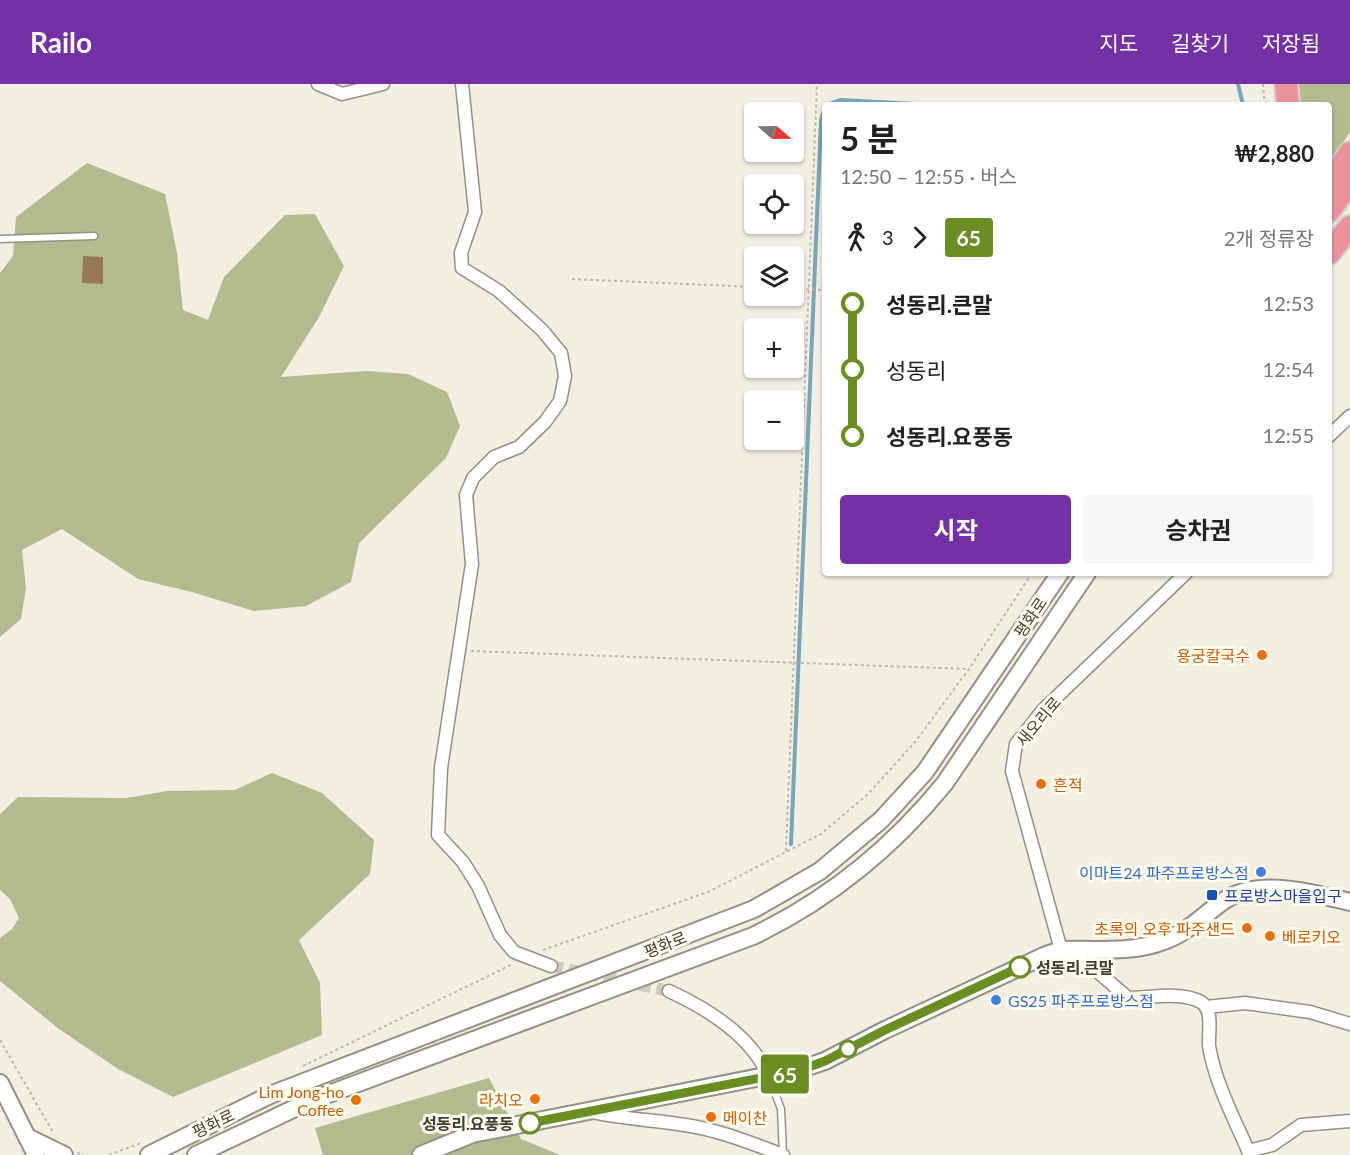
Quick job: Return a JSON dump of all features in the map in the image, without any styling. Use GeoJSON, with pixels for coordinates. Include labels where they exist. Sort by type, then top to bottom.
{"type":"FeatureCollection","features":[{"type":"Feature","properties":{"kind":"highway"},"geometry":{"type":"LineString","coordinates":[[1286,84],[1288,102]]}},
{"type":"Feature","properties":{"kind":"highway"},"geometry":{"type":"LineString","coordinates":[[1332,180],[1350,153]]}},
{"type":"Feature","properties":{"kind":"highway"},"geometry":{"type":"LineString","coordinates":[[1332,208],[1350,181]]}},
{"type":"Feature","properties":{"kind":"highway"},"geometry":{"type":"LineString","coordinates":[[1332,249],[1350,227]]}},
{"type":"Feature","properties":{"kind":"main road","name":"평화로"},"geometry":{"type":"LineString","coordinates":[[149,1155],[281,1090],[754,909],[820,871],[881,820],[925,772],[1058,576]]}},
{"type":"Feature","properties":{"kind":"main road","name":"평화로"},"geometry":{"type":"LineString","coordinates":[[196,1155],[310,1101],[753,936],[818,900],[867,862],[922,811],[945,783],[1085,576]]}},
{"type":"Feature","properties":{"kind":"main road"},"geometry":{"type":"LineString","coordinates":[[421,1155],[472,1134],[769,1077],[825,1061],[896,1024],[1061,950],[1158,944],[1183,933],[1222,902],[1255,889],[1290,891],[1350,902]]}},
{"type":"Feature","properties":{"kind":"main road"},"geometry":{"type":"LineString","coordinates":[[0,1083],[32,1149],[69,1153]]}},
{"type":"Feature","properties":{"kind":"street"},"geometry":{"type":"LineString","coordinates":[[318,84],[342,94],[383,84]]}},
{"type":"Feature","properties":{"kind":"street"},"geometry":{"type":"LineString","coordinates":[[462,84],[475,212],[461,253],[462,268],[499,291],[542,330],[561,353],[566,376],[560,401],[545,422],[519,447],[494,457],[473,478],[466,495],[472,564],[441,768],[438,835],[463,862],[478,886],[500,935],[514,952],[523,958],[551,966]]}},
{"type":"Feature","properties":{"kind":"street"},"geometry":{"type":"LineString","coordinates":[[1332,433],[1350,416]]}},
{"type":"Feature","properties":{"kind":"street","name":"새오리로"},"geometry":{"type":"LineString","coordinates":[[1061,950],[1015,788],[1012,771],[1016,744],[1043,711],[1183,576]]}},
{"type":"Feature","properties":{"kind":"street"},"geometry":{"type":"LineString","coordinates":[[1061,950],[1097,971],[1128,998],[1188,997],[1206,1006],[1245,1003],[1310,1012],[1350,1024]]}},
{"type":"Feature","properties":{"kind":"street"},"geometry":{"type":"LineString","coordinates":[[669,991],[695,1003],[735,1033],[754,1050],[769,1077]]}},
{"type":"Feature","properties":{"kind":"street"},"geometry":{"type":"LineString","coordinates":[[1206,1006],[1209,1013],[1208,1034],[1212,1064],[1249,1153],[1272,1145],[1301,1125],[1350,1121]]}},
{"type":"Feature","properties":{"kind":"street"},"geometry":{"type":"LineString","coordinates":[[591,1111],[623,1119],[685,1125],[732,1136],[783,1155]]}},
{"type":"Feature","properties":{"kind":"lane"},"geometry":{"type":"LineString","coordinates":[[0,239],[94,236]]}},
{"type":"Feature","properties":{"kind":"lane"},"geometry":{"type":"LineString","coordinates":[[769,1077],[781,1109],[784,1127],[783,1155]]}},
{"type":"Feature","properties":{"kind":"path"},"geometry":{"type":"LineString","coordinates":[[786,852],[811,289],[817,84]]}},
{"type":"Feature","properties":{"kind":"path"},"geometry":{"type":"LineString","coordinates":[[1263,84],[1265,102]]}},
{"type":"Feature","properties":{"kind":"path"},"geometry":{"type":"LineString","coordinates":[[572,279],[744,287]]}},
{"type":"Feature","properties":{"kind":"path"},"geometry":{"type":"LineString","coordinates":[[804,289],[822,290]]}},
{"type":"Feature","properties":{"kind":"path"},"geometry":{"type":"LineString","coordinates":[[379,1029],[490,977],[523,958],[708,892],[821,834],[868,794],[915,742],[969,669],[1030,576]]}},
{"type":"Feature","properties":{"kind":"path"},"geometry":{"type":"LineString","coordinates":[[459,650],[969,669]]}},
{"type":"Feature","properties":{"kind":"path"},"geometry":{"type":"LineString","coordinates":[[0,1040],[58,1138]]}},
{"type":"Feature","properties":{"kind":"path"},"geometry":{"type":"LineString","coordinates":[[69,1153],[84,1155]]}},
{"type":"Feature","properties":{"kind":"green space"},"geometry":{"type":"Polygon","coordinates":[[[1299,84],[1350,84],[1350,132],[1332,159],[1332,102],[1301,102],[1299,84]]]}},
{"type":"Feature","properties":{"kind":"green space"},"geometry":{"type":"Polygon","coordinates":[[[87,163],[165,194],[177,253],[183,310],[208,320],[224,277],[285,215],[315,214],[344,266],[319,317],[281,377],[367,371],[408,374],[447,392],[460,426],[446,458],[359,543],[351,582],[306,606],[254,611],[192,592],[138,579],[62,529],[22,550],[26,588],[21,619],[0,637],[0,273],[13,256],[16,217],[87,163]]]}},
{"type":"Feature","properties":{"kind":"green space"},"geometry":{"type":"Polygon","coordinates":[[[272,773],[322,793],[374,840],[370,874],[299,940],[320,983],[322,1035],[173,1097],[118,1069],[59,1029],[0,981],[0,938],[12,929],[19,918],[10,899],[0,890],[0,814],[18,797],[127,798],[167,791],[235,790],[272,773]]]}},
{"type":"Feature","properties":{"kind":"green space"},"geometry":{"type":"Polygon","coordinates":[[[489,1078],[521,1139],[560,1155],[323,1155],[315,1128],[489,1078]]]}},
{"type":"Feature","properties":{"kind":"building"},"geometry":{"type":"Polygon","coordinates":[[[83,256],[103,257],[103,284],[82,283],[83,256]]]}},
{"type":"Feature","properties":{"kind":"waterway"},"geometry":{"type":"LineString","coordinates":[[1238,84],[1242,102]]}},
{"type":"Feature","properties":{"kind":"waterway"},"geometry":{"type":"LineString","coordinates":[[835,102],[841,100],[879,102]]}},
{"type":"Feature","properties":{"kind":"waterway"},"geometry":{"type":"LineString","coordinates":[[791,844],[822,117]]}},
{"type":"Feature","properties":{"kind":"tunnel"},"geometry":{"type":"LineString","coordinates":[[551,966],[669,991]]}},
{"type":"Feature","properties":{"kind":"bus line","name":"65"},"geometry":{"type":"LineString","coordinates":[[530,1123],[801,1070],[825,1061],[885,1030],[1020,967]]}},
{"type":"Feature","properties":{"kind":"place","name":"용궁칼국수"},"geometry":{"type":"Point","coordinates":[1262,655]}},
{"type":"Feature","properties":{"kind":"place","name":"흔적"},"geometry":{"type":"Point","coordinates":[1041,784]}},
{"type":"Feature","properties":{"kind":"place","name":"이마트24 파주프로방스점"},"geometry":{"type":"Point","coordinates":[1261,872]}},
{"type":"Feature","properties":{"kind":"place","name":"프로방스마을입구"},"geometry":{"type":"Point","coordinates":[1212,895]}},
{"type":"Feature","properties":{"kind":"place","name":"초록의 오후 파주샌드"},"geometry":{"type":"Point","coordinates":[1247,928]}},
{"type":"Feature","properties":{"kind":"place","name":"베로키오"},"geometry":{"type":"Point","coordinates":[1270,936]}},
{"type":"Feature","properties":{"kind":"place","name":"성동리.큰말"},"geometry":{"type":"Point","coordinates":[1020,967]}},
{"type":"Feature","properties":{"kind":"place","name":"GS25 파주프로방스점"},"geometry":{"type":"Point","coordinates":[996,1000]}},
{"type":"Feature","properties":{"kind":"place","name":"라치오"},"geometry":{"type":"Point","coordinates":[535,1099]}},
{"type":"Feature","properties":{"kind":"place","name":"Lim Jong-ho Coffee"},"geometry":{"type":"Point","coordinates":[356,1100]}},
{"type":"Feature","properties":{"kind":"place","name":"메이찬"},"geometry":{"type":"Point","coordinates":[711,1117]}},
{"type":"Feature","properties":{"kind":"place","name":"성동리.요풍동"},"geometry":{"type":"Point","coordinates":[530,1123]}}]}
